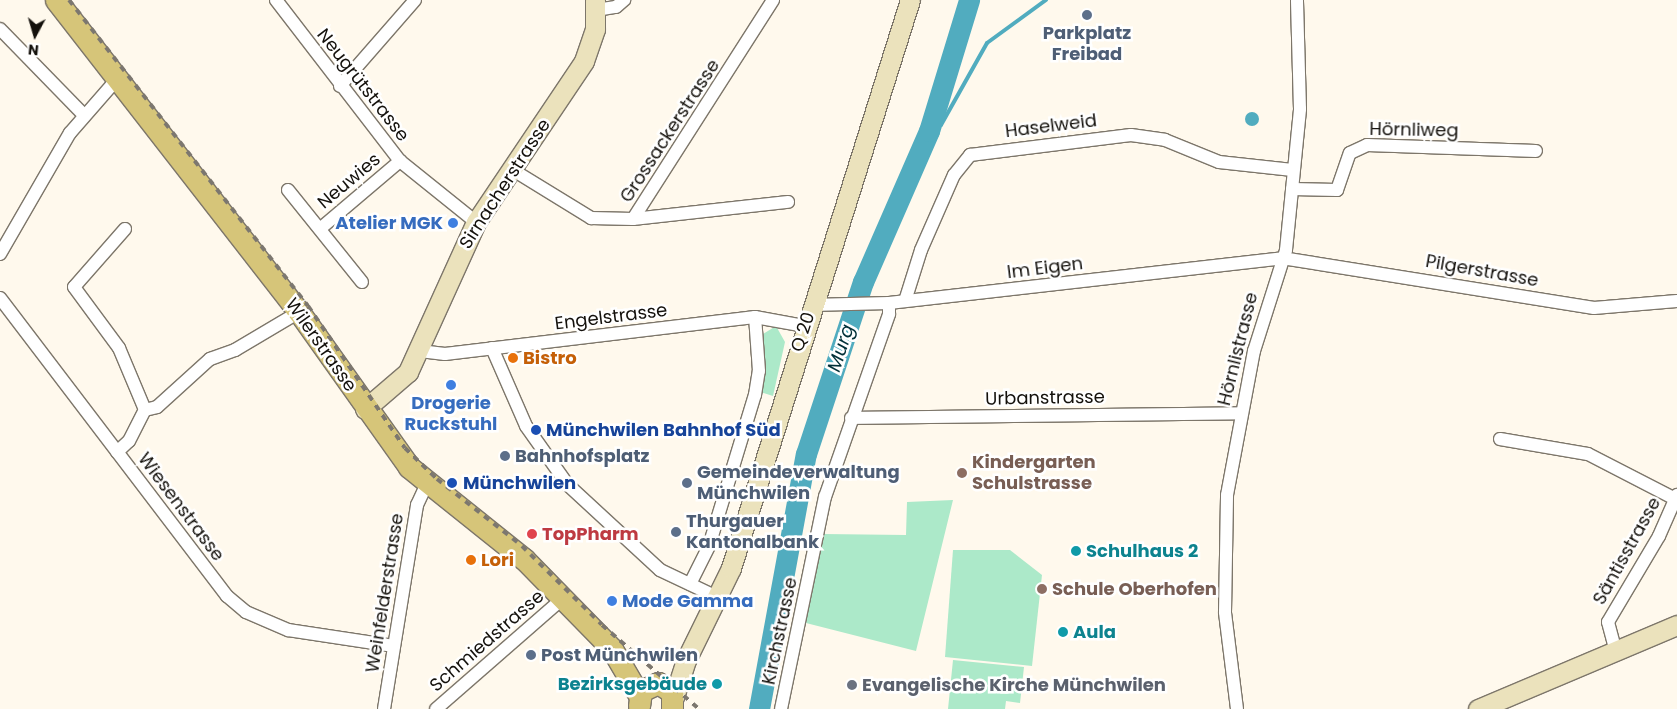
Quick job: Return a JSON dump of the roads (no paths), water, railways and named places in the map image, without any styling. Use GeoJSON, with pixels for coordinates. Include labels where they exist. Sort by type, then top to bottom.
{"type":"FeatureCollection","features":[{"type":"Feature","properties":{"kind":"main road","name":"Wilerstrasse"},"geometry":{"type":"LineString","coordinates":[[56,0],[299,312],[389,443],[427,484],[524,560],[619,657],[645,698],[675,705]]}},
{"type":"Feature","properties":{"kind":"main road","name":"Q 20"},"geometry":{"type":"LineString","coordinates":[[675,705],[686,660],[719,598],[804,326],[910,0]]}},
{"type":"Feature","properties":{"kind":"main road","name":"Sirnacherstrasse"},"geometry":{"type":"LineString","coordinates":[[366,409],[402,379],[420,350],[476,222],[513,170],[584,61],[596,5]]}},
{"type":"Feature","properties":{"kind":"main road"},"geometry":{"type":"LineString","coordinates":[[1478,709],[1677,625]]}},
{"type":"Feature","properties":{"kind":"main road","name":"Q 20"},"geometry":{"type":"LineString","coordinates":[[645,698],[686,660]]}},
{"type":"Feature","properties":{"kind":"street","name":"Neugrütstrasse"},"geometry":{"type":"LineString","coordinates":[[276,0],[340,86],[400,161],[476,222]]}},
{"type":"Feature","properties":{"kind":"street"},"geometry":{"type":"LineString","coordinates":[[340,86],[415,0]]}},
{"type":"Feature","properties":{"kind":"street"},"geometry":{"type":"LineString","coordinates":[[596,5],[616,7],[624,0]]}},
{"type":"Feature","properties":{"kind":"street","name":"Grossackerstrasse"},"geometry":{"type":"LineString","coordinates":[[513,170],[591,218],[633,219],[773,0]]}},
{"type":"Feature","properties":{"kind":"street","name":"Hörnlistrasse"},"geometry":{"type":"LineString","coordinates":[[1237,709],[1224,582],[1227,488],[1240,413],[1282,258],[1292,189],[1300,95],[1297,0]]}},
{"type":"Feature","properties":{"kind":"street"},"geometry":{"type":"LineString","coordinates":[[0,29],[83,114]]}},
{"type":"Feature","properties":{"kind":"street"},"geometry":{"type":"LineString","coordinates":[[0,254],[83,114],[118,78]]}},
{"type":"Feature","properties":{"kind":"street","name":"Haselweid"},"geometry":{"type":"LineString","coordinates":[[905,301],[921,250],[954,176],[970,155],[1131,135],[1165,140],[1219,162],[1293,170]]}},
{"type":"Feature","properties":{"kind":"street","name":"Hörnliweg"},"geometry":{"type":"LineString","coordinates":[[1292,189],[1336,190],[1350,153],[1367,145],[1536,151]]}},
{"type":"Feature","properties":{"kind":"street","name":"Neuwies"},"geometry":{"type":"LineString","coordinates":[[321,228],[400,161]]}},
{"type":"Feature","properties":{"kind":"street","name":"Neuwies"},"geometry":{"type":"LineString","coordinates":[[288,190],[321,228],[362,282]]}},
{"type":"Feature","properties":{"kind":"street"},"geometry":{"type":"LineString","coordinates":[[633,219],[788,202]]}},
{"type":"Feature","properties":{"kind":"street"},"geometry":{"type":"LineString","coordinates":[[117,452],[129,442],[145,410],[128,362],[74,287],[125,229]]}},
{"type":"Feature","properties":{"kind":"street","name":"Im Eigen"},"geometry":{"type":"LineString","coordinates":[[811,305],[838,307],[889,303],[1282,258]]}},
{"type":"Feature","properties":{"kind":"street","name":"Pilgerstrasse"},"geometry":{"type":"LineString","coordinates":[[1282,258],[1594,308],[1677,301]]}},
{"type":"Feature","properties":{"kind":"street","name":"Wiesenstrasse"},"geometry":{"type":"LineString","coordinates":[[0,298],[204,568],[246,612],[288,630],[394,646]]}},
{"type":"Feature","properties":{"kind":"street","name":"Kirchstrasse"},"geometry":{"type":"LineString","coordinates":[[782,709],[825,497],[851,418],[889,314],[889,303]]}},
{"type":"Feature","properties":{"kind":"street"},"geometry":{"type":"LineString","coordinates":[[145,410],[157,407],[210,359],[235,350],[299,312]]}},
{"type":"Feature","properties":{"kind":"street"},"geometry":{"type":"LineString","coordinates":[[690,584],[709,546],[755,395],[759,371],[755,317]]}},
{"type":"Feature","properties":{"kind":"street","name":"Engelstrasse"},"geometry":{"type":"LineString","coordinates":[[420,350],[437,354],[755,317],[804,326]]}},
{"type":"Feature","properties":{"kind":"street"},"geometry":{"type":"LineString","coordinates":[[492,348],[526,426],[568,485],[660,570],[719,598]]}},
{"type":"Feature","properties":{"kind":"street","name":"Urbanstrasse"},"geometry":{"type":"LineString","coordinates":[[851,418],[1240,413]]}},
{"type":"Feature","properties":{"kind":"street"},"geometry":{"type":"LineString","coordinates":[[1500,439],[1588,454],[1676,497]]}},
{"type":"Feature","properties":{"kind":"street","name":"Weinfelderstrasse"},"geometry":{"type":"LineString","coordinates":[[384,709],[417,505],[427,484]]}},
{"type":"Feature","properties":{"kind":"street","name":"Säntisstrasse"},"geometry":{"type":"LineString","coordinates":[[1616,652],[1608,622],[1660,536],[1676,497]]}},
{"type":"Feature","properties":{"kind":"street","name":"Schmiedstrasse"},"geometry":{"type":"LineString","coordinates":[[436,709],[562,599]]}},
{"type":"Feature","properties":{"kind":"water"},"geometry":{"type":"Polygon","coordinates":[[[1249,112],[1255,112],[1259,119],[1255,126],[1249,126],[1245,122],[1245,116],[1249,112]]]}},
{"type":"Feature","properties":{"kind":"waterway","name":"Murg"},"geometry":{"type":"LineString","coordinates":[[759,709],[806,454],[863,282],[929,131],[969,0]]}},
{"type":"Feature","properties":{"kind":"waterway"},"geometry":{"type":"LineString","coordinates":[[930,126],[941,125],[987,43],[1046,0]]}},
{"type":"Feature","properties":{"kind":"railway"},"geometry":{"type":"LineString","coordinates":[[69,0],[308,306],[405,448],[437,479],[522,546],[602,625],[699,709]]}},
{"type":"Feature","properties":{"kind":"place","name":"Parkplatz Freibad"},"geometry":{"type":"Point","coordinates":[1087,15]}},
{"type":"Feature","properties":{"kind":"place","name":"Atelier MGK"},"geometry":{"type":"Point","coordinates":[453,223]}},
{"type":"Feature","properties":{"kind":"place","name":"Bistro"},"geometry":{"type":"Point","coordinates":[513,358]}},
{"type":"Feature","properties":{"kind":"place","name":"Drogerie Ruckstuhl"},"geometry":{"type":"Point","coordinates":[451,385]}},
{"type":"Feature","properties":{"kind":"place","name":"Münchwilen Bahnhof Süd"},"geometry":{"type":"Point","coordinates":[536,430]}},
{"type":"Feature","properties":{"kind":"place","name":"Bahnhofsplatz"},"geometry":{"type":"Point","coordinates":[505,456]}},
{"type":"Feature","properties":{"kind":"place","name":"Kindergarten Schulstrasse"},"geometry":{"type":"Point","coordinates":[962,473]}},
{"type":"Feature","properties":{"kind":"place","name":"Münchwilen"},"geometry":{"type":"Point","coordinates":[452,483]}},
{"type":"Feature","properties":{"kind":"place","name":"Gemeindeverwaltung Münchwilen"},"geometry":{"type":"Point","coordinates":[687,483]}},
{"type":"Feature","properties":{"kind":"place","name":"Thurgauer Kantonalbank"},"geometry":{"type":"Point","coordinates":[676,532]}},
{"type":"Feature","properties":{"kind":"place","name":"TopPharm"},"geometry":{"type":"Point","coordinates":[532,534]}},
{"type":"Feature","properties":{"kind":"place","name":"Schulhaus 2"},"geometry":{"type":"Point","coordinates":[1076,551]}},
{"type":"Feature","properties":{"kind":"place","name":"Lori"},"geometry":{"type":"Point","coordinates":[471,560]}},
{"type":"Feature","properties":{"kind":"place","name":"Schule Oberhofen"},"geometry":{"type":"Point","coordinates":[1042,589]}},
{"type":"Feature","properties":{"kind":"place","name":"Mode Gamma"},"geometry":{"type":"Point","coordinates":[612,601]}},
{"type":"Feature","properties":{"kind":"place","name":"Aula"},"geometry":{"type":"Point","coordinates":[1063,632]}},
{"type":"Feature","properties":{"kind":"place","name":"Post Münchwilen"},"geometry":{"type":"Point","coordinates":[531,655]}},
{"type":"Feature","properties":{"kind":"place","name":"Bezirksgebäude"},"geometry":{"type":"Point","coordinates":[717,684]}},
{"type":"Feature","properties":{"kind":"place","name":"Evangelische Kirche Münchwilen"},"geometry":{"type":"Point","coordinates":[852,685]}}]}
